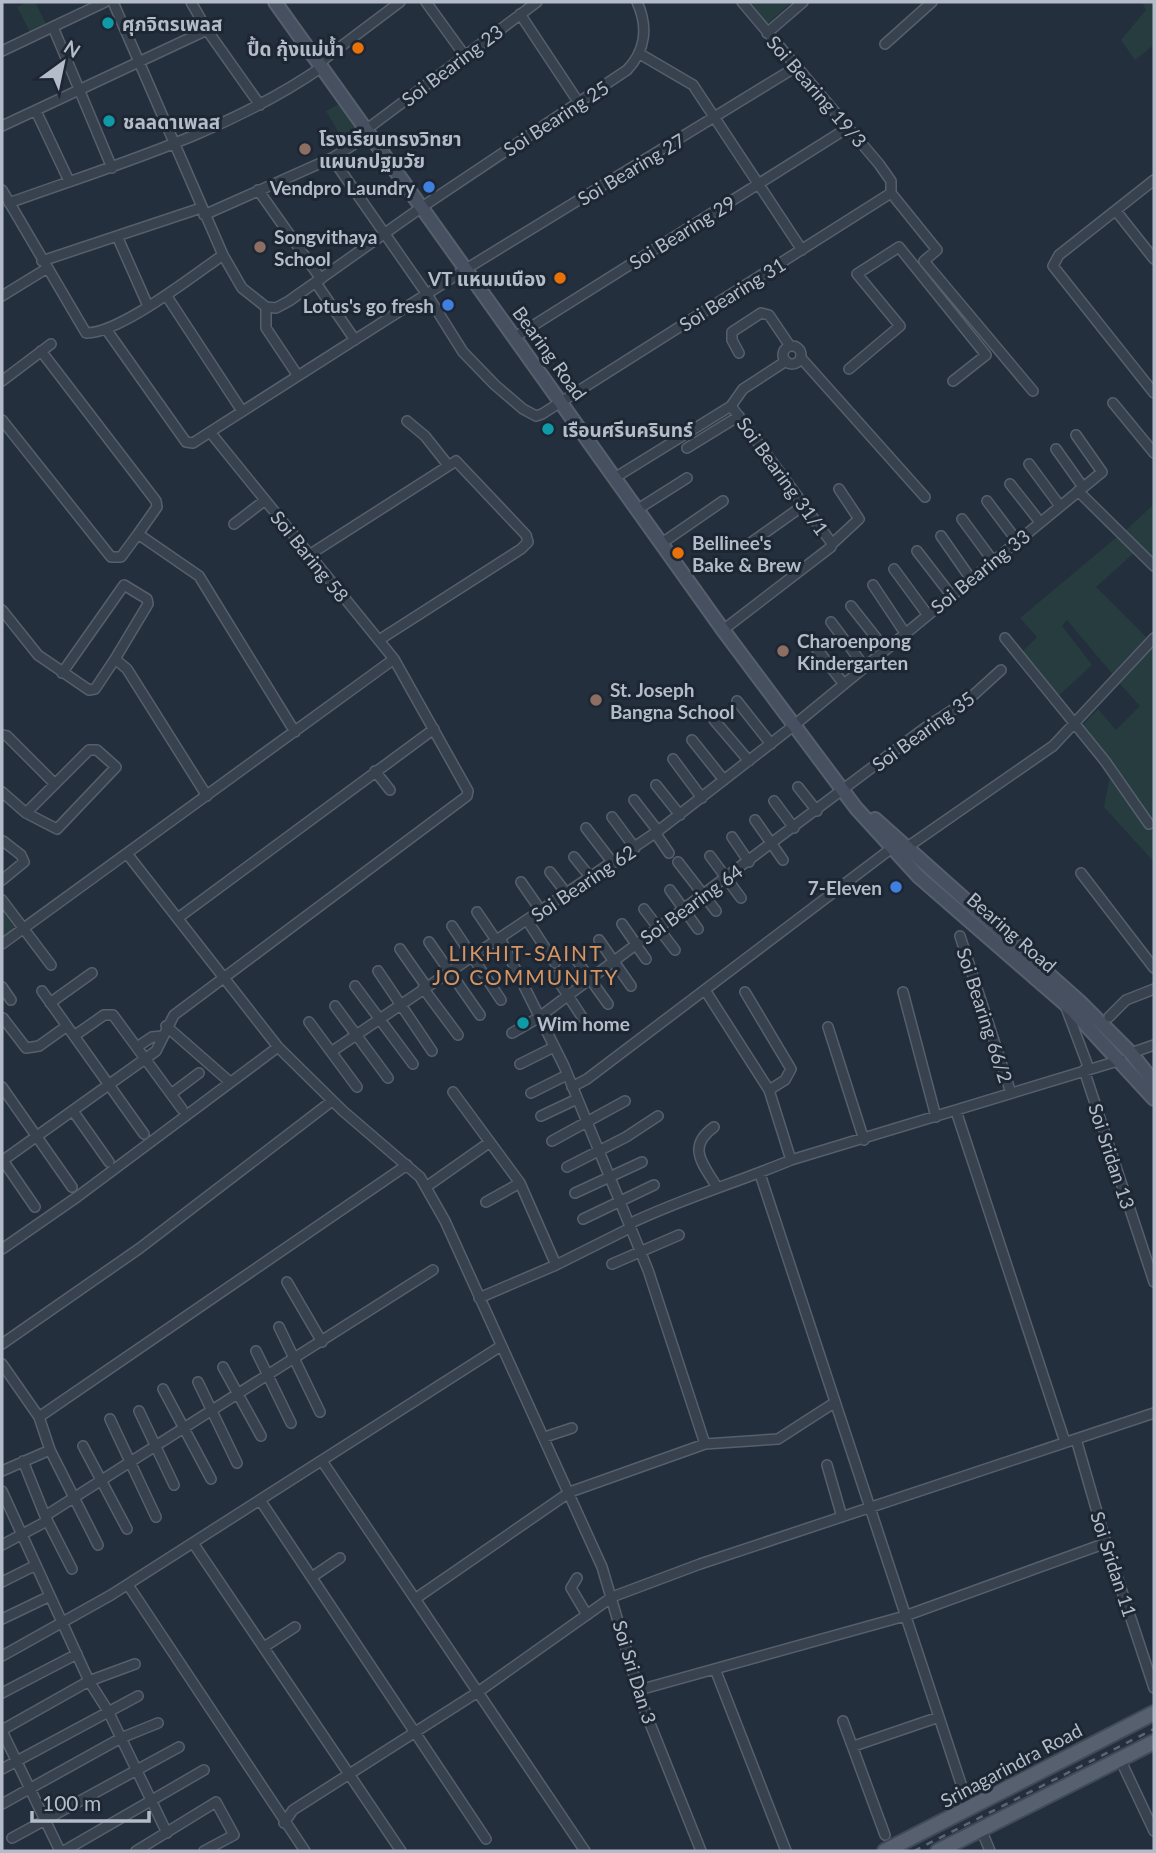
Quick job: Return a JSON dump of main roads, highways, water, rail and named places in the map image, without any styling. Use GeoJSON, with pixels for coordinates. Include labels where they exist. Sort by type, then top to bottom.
{"type":"FeatureCollection","features":[{"type":"Feature","properties":{"kind":"main road","name":"Bearing Road"},"geometry":{"type":"LineString","coordinates":[[275,2],[792,727],[919,877],[1154,1082]]}},
{"type":"Feature","properties":{"kind":"main road","name":"Bearing Road"},"geometry":{"type":"LineString","coordinates":[[845,792],[1080,1002],[1126,1056],[1154,1099]]}},
{"type":"Feature","properties":{"kind":"main road","name":"Srinagarindra Road"},"geometry":{"type":"LineString","coordinates":[[885,1851],[1154,1713]]}},
{"type":"Feature","properties":{"kind":"main road"},"geometry":{"type":"LineString","coordinates":[[938,1851],[1154,1742]]}},
{"type":"Feature","properties":{"kind":"railway"},"geometry":{"type":"LineString","coordinates":[[914,1851],[1154,1729]]}},
{"type":"Feature","properties":{"kind":"place","name":"ศุภจิตรเพลส"},"geometry":{"type":"Point","coordinates":[108,23]}},
{"type":"Feature","properties":{"kind":"place","name":"ปื้ด กุ้งแม่น้ำ"},"geometry":{"type":"Point","coordinates":[358,48]}},
{"type":"Feature","properties":{"kind":"place","name":"ชลลดาเพลส"},"geometry":{"type":"Point","coordinates":[109,121]}},
{"type":"Feature","properties":{"kind":"place","name":"โรงเรียนทรงวิทยา แผนกปฐมวัย"},"geometry":{"type":"Point","coordinates":[305,149]}},
{"type":"Feature","properties":{"kind":"place","name":"Vendpro Laundry"},"geometry":{"type":"Point","coordinates":[429,187]}},
{"type":"Feature","properties":{"kind":"place","name":"Songvithaya School"},"geometry":{"type":"Point","coordinates":[260,247]}},
{"type":"Feature","properties":{"kind":"place","name":"VT แหนมเนือง"},"geometry":{"type":"Point","coordinates":[560,278]}},
{"type":"Feature","properties":{"kind":"place","name":"Lotus's go fresh"},"geometry":{"type":"Point","coordinates":[448,305]}},
{"type":"Feature","properties":{"kind":"place","name":"เรือนศรีนครินทร์"},"geometry":{"type":"Point","coordinates":[548,429]}},
{"type":"Feature","properties":{"kind":"place","name":"Bellinee's Bake & Brew"},"geometry":{"type":"Point","coordinates":[678,553]}},
{"type":"Feature","properties":{"kind":"place","name":"Charoenpong Kindergarten"},"geometry":{"type":"Point","coordinates":[783,651]}},
{"type":"Feature","properties":{"kind":"place","name":"St. Joseph Bangna School"},"geometry":{"type":"Point","coordinates":[596,700]}},
{"type":"Feature","properties":{"kind":"place","name":"7-Eleven"},"geometry":{"type":"Point","coordinates":[896,887]}},
{"type":"Feature","properties":{"kind":"place","name":"Wim home"},"geometry":{"type":"Point","coordinates":[523,1023]}},
{"type":"Feature","properties":{"kind":"district","name":"LIKHIT-SAINT JO COMMUNITY"},"geometry":{"type":"Point","coordinates":[526,964]}}]}
